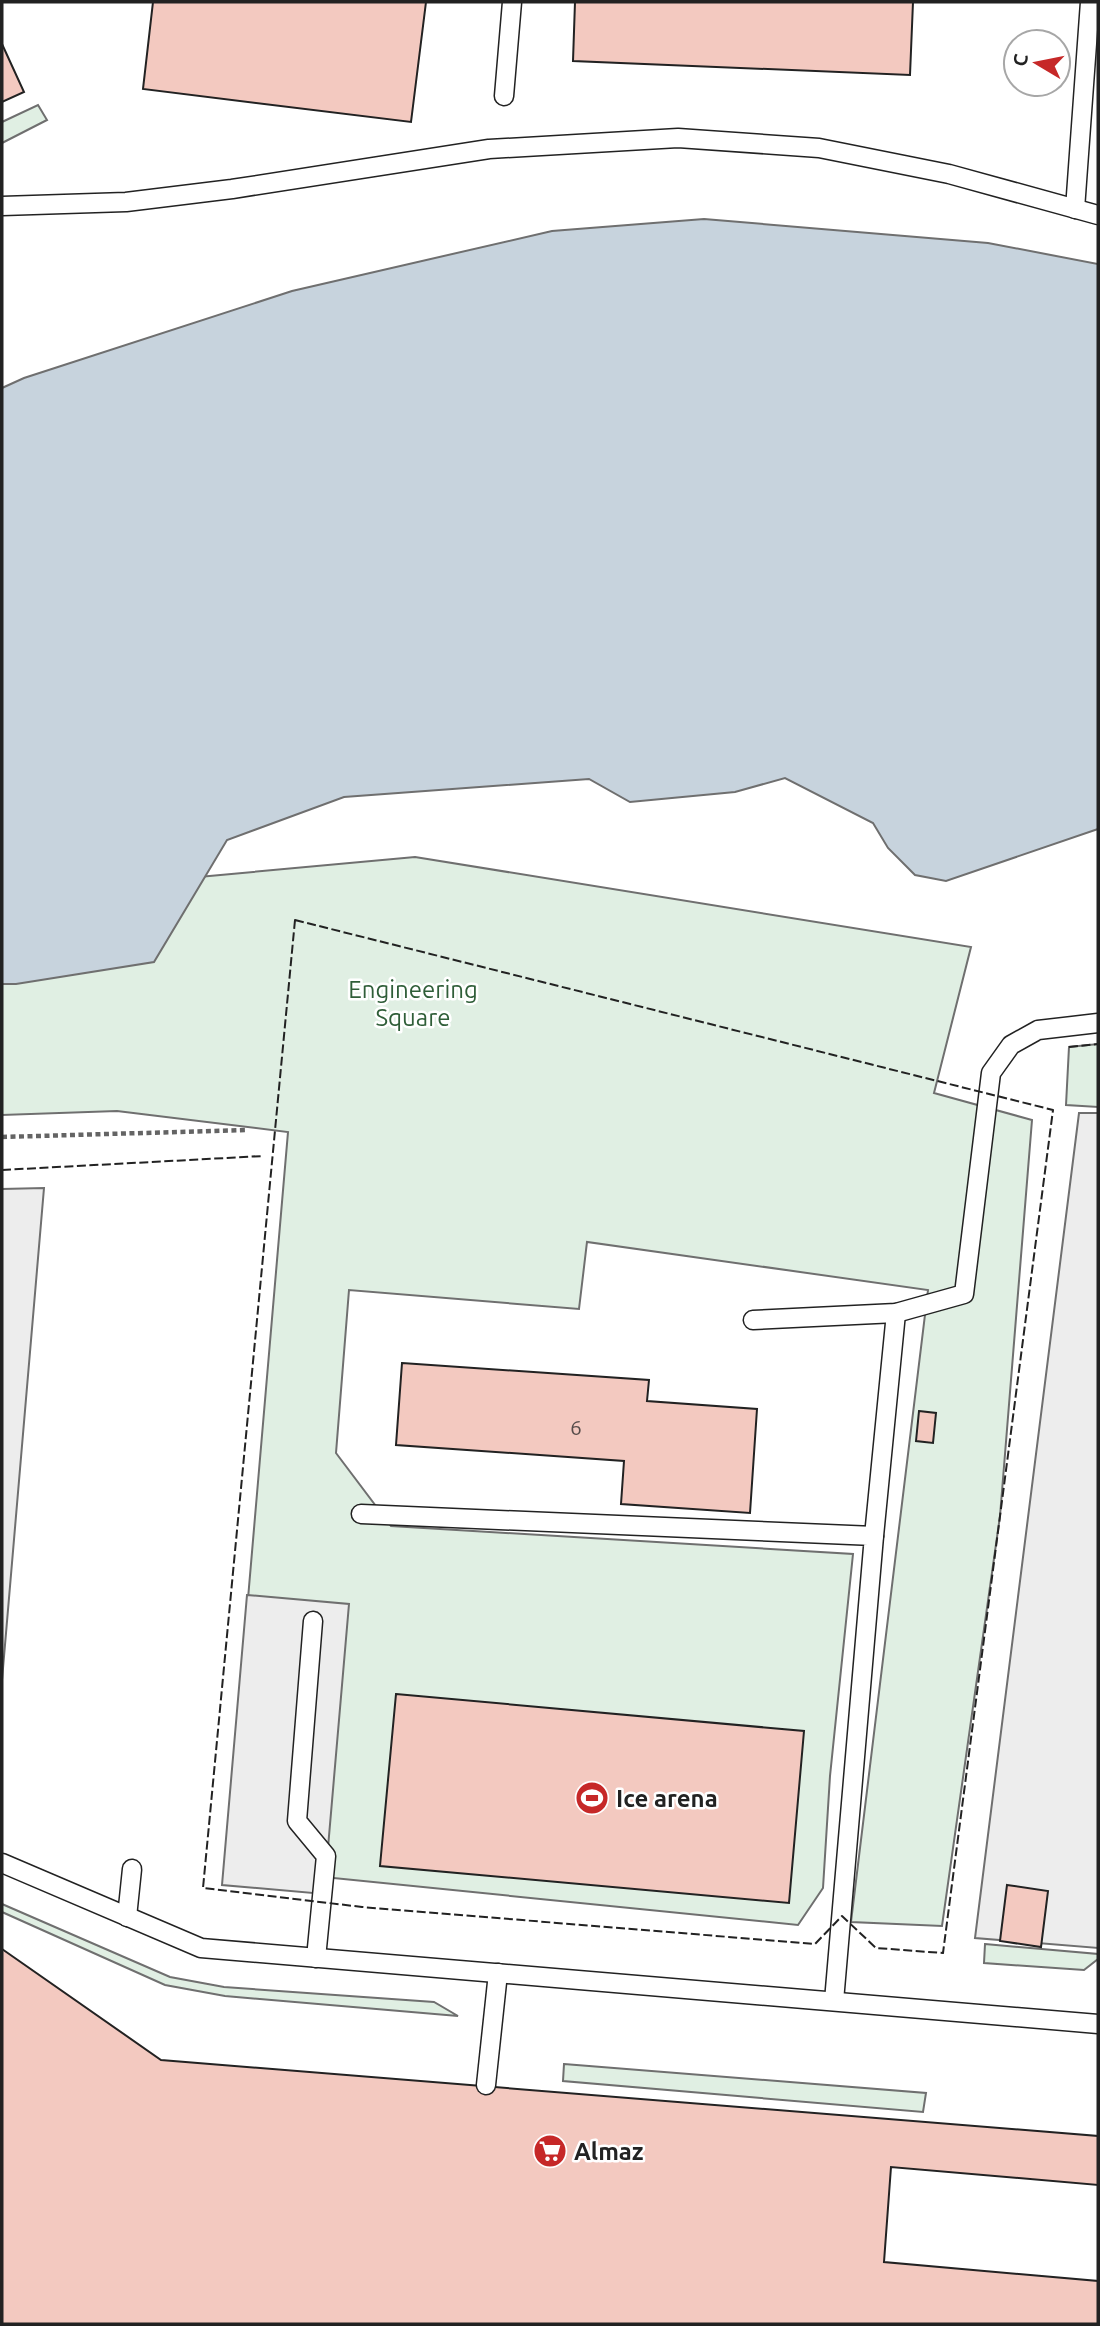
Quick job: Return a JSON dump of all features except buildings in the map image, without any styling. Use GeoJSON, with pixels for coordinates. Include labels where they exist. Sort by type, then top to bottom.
{"type":"FeatureCollection","features":[{"type":"Feature","properties":{"kind":"lane"},"geometry":{"type":"LineString","coordinates":[[504,96],[512,2]]}},
{"type":"Feature","properties":{"kind":"lane"},"geometry":{"type":"LineString","coordinates":[[1075,209],[1090,111],[1090,2]]}},
{"type":"Feature","properties":{"kind":"lane"},"geometry":{"type":"LineString","coordinates":[[2,206],[126,202],[232,189],[489,149],[678,138],[820,148],[949,174],[1098,215]]}},
{"type":"Feature","properties":{"kind":"lane"},"geometry":{"type":"LineString","coordinates":[[753,1320],[896,1313],[964,1294],[991,1073],[1012,1045],[1038,1030],[1098,1023]]}},
{"type":"Feature","properties":{"kind":"lane"},"geometry":{"type":"LineString","coordinates":[[834,2001],[896,1313]]}},
{"type":"Feature","properties":{"kind":"lane"},"geometry":{"type":"LineString","coordinates":[[361,1514],[874,1536]]}},
{"type":"Feature","properties":{"kind":"lane"},"geometry":{"type":"LineString","coordinates":[[313,1621],[297,1821],[326,1856],[316,1958]]}},
{"type":"Feature","properties":{"kind":"lane"},"geometry":{"type":"LineString","coordinates":[[2,1863],[201,1948],[1098,2024]]}},
{"type":"Feature","properties":{"kind":"lane"},"geometry":{"type":"LineString","coordinates":[[127,1917],[132,1869]]}},
{"type":"Feature","properties":{"kind":"lane"},"geometry":{"type":"LineString","coordinates":[[486,2085],[498,1973]]}},
{"type":"Feature","properties":{"kind":"path"},"geometry":{"type":"LineString","coordinates":[[2,1137],[248,1130]]}},
{"type":"Feature","properties":{"kind":"green space"},"geometry":{"type":"Polygon","coordinates":[[[38,105],[47,120],[2,143],[2,122],[38,105]]]}},
{"type":"Feature","properties":{"kind":"green space","name":"Engineering Square"},"geometry":{"type":"Polygon","coordinates":[[[415,857],[971,947],[934,1093],[1032,1120],[1000,1516],[942,1926],[851,1922],[928,1290],[587,1242],[579,1309],[349,1290],[336,1453],[391,1526],[853,1554],[830,1776],[823,1888],[798,1925],[225,1867],[288,1132],[117,1111],[2,1115],[2,895],[415,857]]]}},
{"type":"Feature","properties":{"kind":"green space"},"geometry":{"type":"Polygon","coordinates":[[[1098,1044],[1098,1107],[1066,1105],[1069,1047],[1098,1044]]]}},
{"type":"Feature","properties":{"kind":"green space"},"geometry":{"type":"Polygon","coordinates":[[[2,1904],[170,1977],[224,1987],[434,2002],[458,2016],[225,1996],[165,1985],[2,1912],[2,1904]]]}},
{"type":"Feature","properties":{"kind":"green space"},"geometry":{"type":"Polygon","coordinates":[[[985,1944],[1098,1954],[1098,1959],[1084,1970],[984,1963],[985,1944]]]}},
{"type":"Feature","properties":{"kind":"green space"},"geometry":{"type":"Polygon","coordinates":[[[564,2064],[926,2093],[923,2112],[563,2081],[564,2064]]]}},
{"type":"Feature","properties":{"kind":"shaded area"},"geometry":{"type":"Polygon","coordinates":[[[704,219],[988,243],[1098,264],[1098,829],[946,881],[915,875],[888,848],[873,823],[785,778],[735,792],[630,802],[589,779],[344,797],[227,840],[154,962],[2,984],[2,388],[24,378],[292,291],[552,231],[704,219]]]}},
{"type":"Feature","properties":{"kind":"shaded area"},"geometry":{"type":"Polygon","coordinates":[[[1079,1113],[1098,1113],[1098,1948],[975,1938],[1079,1113]]]}},
{"type":"Feature","properties":{"kind":"shaded area"},"geometry":{"type":"Polygon","coordinates":[[[44,1188],[2,1680],[2,1189],[44,1188]]]}},
{"type":"Feature","properties":{"kind":"shaded area"},"geometry":{"type":"Polygon","coordinates":[[[247,1595],[349,1604],[324,1894],[222,1885],[247,1595]]]}},
{"type":"Feature","properties":{"kind":"fence"},"geometry":{"type":"LineString","coordinates":[[295,920],[1053,1110],[943,1953],[876,1948],[842,1916],[815,1944],[362,1907],[203,1888],[295,920]]}},
{"type":"Feature","properties":{"kind":"fence"},"geometry":{"type":"LineString","coordinates":[[1069,1047],[1098,1044]]}},
{"type":"Feature","properties":{"kind":"fence"},"geometry":{"type":"LineString","coordinates":[[2,1170],[263,1156]]}},
{"type":"Feature","properties":{"kind":"place","name":"Ice arena"},"geometry":{"type":"Point","coordinates":[592,1798]}},
{"type":"Feature","properties":{"kind":"place","name":"Almaz"},"geometry":{"type":"Point","coordinates":[550,2151]}}]}
